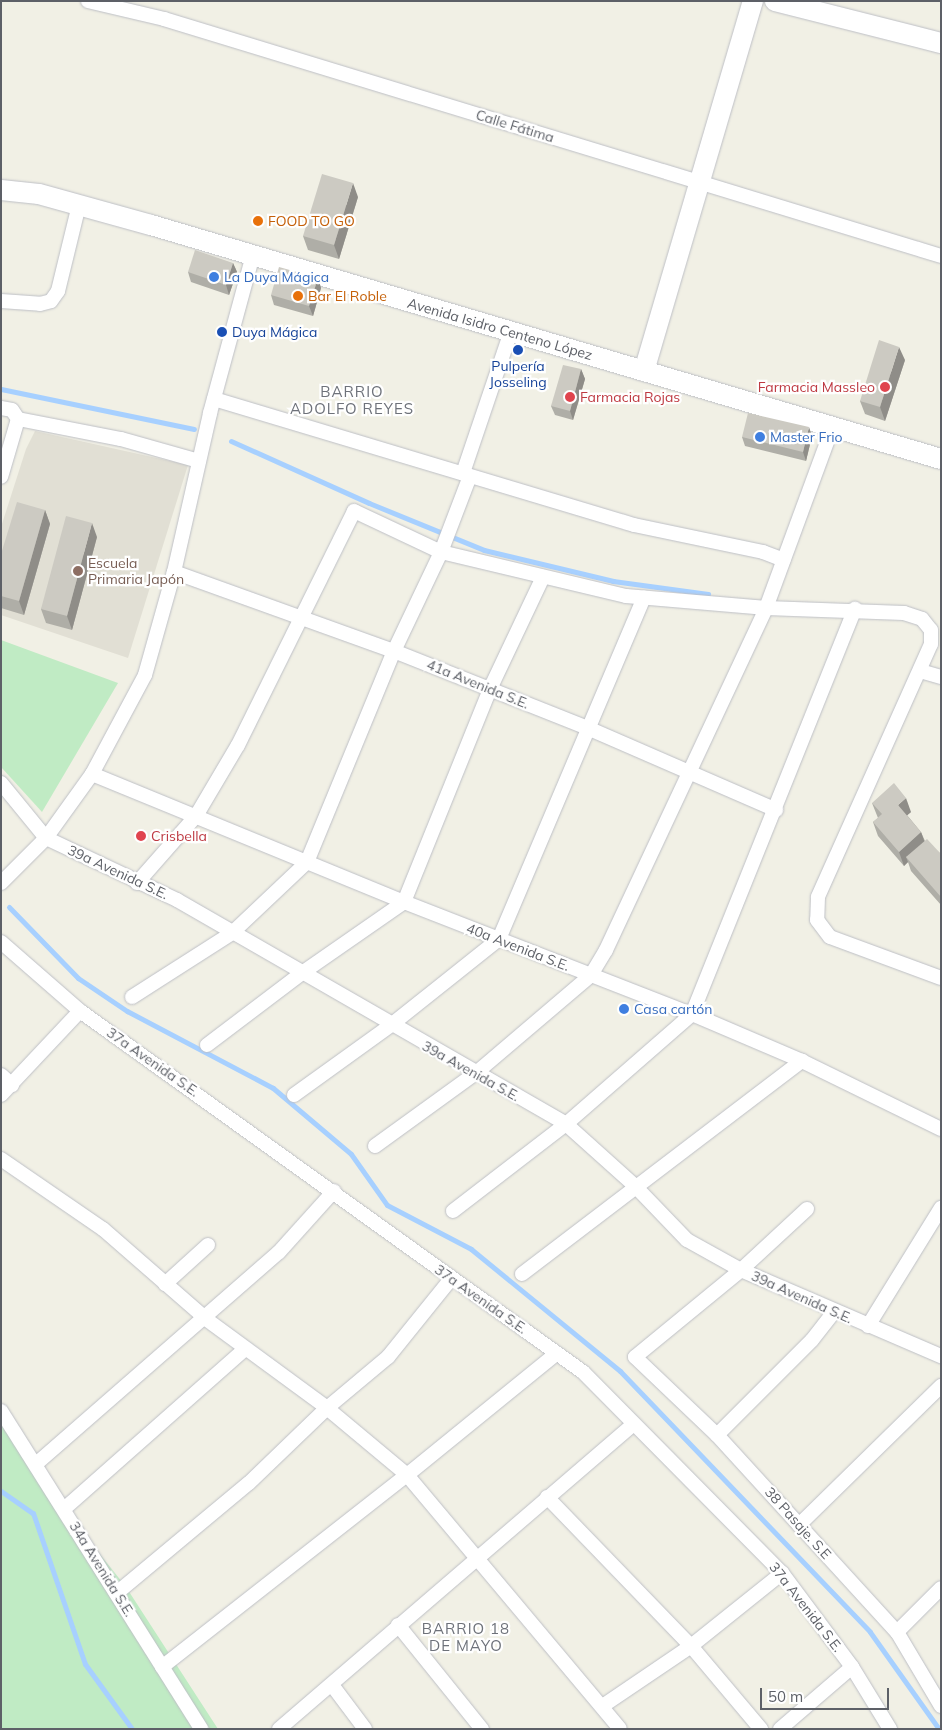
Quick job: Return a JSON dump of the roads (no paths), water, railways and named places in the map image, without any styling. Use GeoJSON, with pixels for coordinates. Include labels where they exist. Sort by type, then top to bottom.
{"type":"FeatureCollection","features":[{"type":"Feature","properties":{"kind":"street","name":"Calle Fátima"},"geometry":{"type":"LineString","coordinates":[[88,1],[164,19],[941,256]]}},
{"type":"Feature","properties":{"kind":"street"},"geometry":{"type":"LineString","coordinates":[[644,371],[702,182],[753,1]]}},
{"type":"Feature","properties":{"kind":"street"},"geometry":{"type":"LineString","coordinates":[[776,1],[941,43]]}},
{"type":"Feature","properties":{"kind":"street","name":"Avenida Isidro Centeno López"},"geometry":{"type":"LineString","coordinates":[[1,190],[39,194],[79,205],[253,255],[510,334],[644,371],[941,459]]}},
{"type":"Feature","properties":{"kind":"street"},"geometry":{"type":"LineString","coordinates":[[1,301],[40,304],[51,301],[58,291],[79,205]]}},
{"type":"Feature","properties":{"kind":"street"},"geometry":{"type":"LineString","coordinates":[[1,883],[46,838],[92,774],[145,675],[174,572],[214,399],[253,255]]}},
{"type":"Feature","properties":{"kind":"street"},"geometry":{"type":"LineString","coordinates":[[132,997],[232,933],[307,862],[394,651],[441,552],[467,475],[510,334]]}},
{"type":"Feature","properties":{"kind":"street"},"geometry":{"type":"LineString","coordinates":[[214,399],[634,525],[763,552],[784,560]]}},
{"type":"Feature","properties":{"kind":"street"},"geometry":{"type":"LineString","coordinates":[[1,408],[12,410],[18,420],[1,477]]}},
{"type":"Feature","properties":{"kind":"street"},"geometry":{"type":"LineString","coordinates":[[18,420],[121,438],[199,461]]}},
{"type":"Feature","properties":{"kind":"street"},"geometry":{"type":"LineString","coordinates":[[375,1146],[476,1073],[591,975],[690,772],[766,608],[833,426]]}},
{"type":"Feature","properties":{"kind":"street"},"geometry":{"type":"LineString","coordinates":[[138,882],[196,816],[238,744],[300,616],[354,511],[441,552],[543,577],[644,597],[766,608],[855,609],[904,613],[922,619],[931,630],[932,644],[818,897],[817,920],[830,936],[941,978]]}},
{"type":"Feature","properties":{"kind":"street","name":"41a Avenida S.E."},"geometry":{"type":"LineString","coordinates":[[174,572],[394,651],[590,729],[776,810]]}},
{"type":"Feature","properties":{"kind":"street"},"geometry":{"type":"LineString","coordinates":[[207,1045],[302,973],[404,902],[490,689],[543,577]]}},
{"type":"Feature","properties":{"kind":"street"},"geometry":{"type":"LineString","coordinates":[[294,1095],[390,1025],[499,939],[590,729],[644,597]]}},
{"type":"Feature","properties":{"kind":"street"},"geometry":{"type":"LineString","coordinates":[[453,1211],[566,1124],[692,1014],[776,810],[855,609]]}},
{"type":"Feature","properties":{"kind":"street"},"geometry":{"type":"LineString","coordinates":[[920,671],[941,677]]}},
{"type":"Feature","properties":{"kind":"street","name":"40a Avenida S.E."},"geometry":{"type":"LineString","coordinates":[[92,774],[404,902],[692,1014],[802,1061],[941,1129]]}},
{"type":"Feature","properties":{"kind":"street","name":"39a Avenida S.E."},"geometry":{"type":"LineString","coordinates":[[1,783],[46,838],[177,900],[390,1025],[566,1124],[634,1186],[687,1240],[741,1270],[941,1356]]}},
{"type":"Feature","properties":{"kind":"street","name":"37a Avenida S.E."},"geometry":{"type":"LineString","coordinates":[[1,942],[80,1011],[334,1191],[451,1279],[583,1372],[782,1572],[852,1667],[890,1729]]}},
{"type":"Feature","properties":{"kind":"street"},"geometry":{"type":"LineString","coordinates":[[1,1095],[80,1011]]}},
{"type":"Feature","properties":{"kind":"street"},"geometry":{"type":"LineString","coordinates":[[522,1274],[634,1186],[802,1061]]}},
{"type":"Feature","properties":{"kind":"street"},"geometry":{"type":"LineString","coordinates":[[1,1075],[12,1085]]}},
{"type":"Feature","properties":{"kind":"street"},"geometry":{"type":"LineString","coordinates":[[1,1158],[103,1229],[206,1319],[327,1408],[407,1475],[604,1706],[620,1729]]}},
{"type":"Feature","properties":{"kind":"street"},"geometry":{"type":"LineString","coordinates":[[36,1464],[97,1408],[206,1319],[279,1252],[334,1191]]}},
{"type":"Feature","properties":{"kind":"street"},"geometry":{"type":"LineString","coordinates":[[868,1326],[941,1208]]}},
{"type":"Feature","properties":{"kind":"street"},"geometry":{"type":"LineString","coordinates":[[741,1270],[807,1209]]}},
{"type":"Feature","properties":{"kind":"street"},"geometry":{"type":"LineString","coordinates":[[165,1284],[208,1245]]}},
{"type":"Feature","properties":{"kind":"street","name":"38 Pasaje. S.E"},"geometry":{"type":"LineString","coordinates":[[741,1270],[635,1357],[717,1434],[897,1632],[941,1706]]}},
{"type":"Feature","properties":{"kind":"street"},"geometry":{"type":"LineString","coordinates":[[118,1592],[249,1483],[327,1408],[388,1357],[451,1279]]}},
{"type":"Feature","properties":{"kind":"street"},"geometry":{"type":"LineString","coordinates":[[717,1434],[812,1340],[835,1311]]}},
{"type":"Feature","properties":{"kind":"street"},"geometry":{"type":"LineString","coordinates":[[64,1509],[245,1349]]}},
{"type":"Feature","properties":{"kind":"street"},"geometry":{"type":"LineString","coordinates":[[162,1667],[407,1475],[557,1353]]}},
{"type":"Feature","properties":{"kind":"street"},"geometry":{"type":"LineString","coordinates":[[799,1525],[941,1386]]}},
{"type":"Feature","properties":{"kind":"street","name":"34a Avenida S.E."},"geometry":{"type":"LineString","coordinates":[[1,1411],[11,1431],[36,1464],[118,1592],[201,1729]]}},
{"type":"Feature","properties":{"kind":"street"},"geometry":{"type":"LineString","coordinates":[[279,1729],[332,1685],[476,1556],[633,1424]]}},
{"type":"Feature","properties":{"kind":"street"},"geometry":{"type":"LineString","coordinates":[[547,1497],[691,1646],[761,1729]]}},
{"type":"Feature","properties":{"kind":"street"},"geometry":{"type":"LineString","coordinates":[[604,1706],[691,1646],[782,1572]]}},
{"type":"Feature","properties":{"kind":"street"},"geometry":{"type":"LineString","coordinates":[[897,1632],[941,1588]]}},
{"type":"Feature","properties":{"kind":"street"},"geometry":{"type":"LineString","coordinates":[[398,1625],[482,1729]]}},
{"type":"Feature","properties":{"kind":"street"},"geometry":{"type":"LineString","coordinates":[[780,1729],[852,1667]]}},
{"type":"Feature","properties":{"kind":"street"},"geometry":{"type":"LineString","coordinates":[[332,1685],[365,1729]]}},
{"type":"Feature","properties":{"kind":"waterway"},"geometry":{"type":"LineString","coordinates":[[1,389],[194,429]]}},
{"type":"Feature","properties":{"kind":"waterway"},"geometry":{"type":"LineString","coordinates":[[231,441],[369,503],[484,550],[613,581],[708,594]]}},
{"type":"Feature","properties":{"kind":"waterway"},"geometry":{"type":"LineString","coordinates":[[9,907],[78,978],[127,1011],[273,1088],[351,1154],[387,1205],[471,1249],[620,1371],[870,1632],[939,1729]]}},
{"type":"Feature","properties":{"kind":"waterway"},"geometry":{"type":"LineString","coordinates":[[1,1491],[33,1513],[85,1664],[132,1729]]}},
{"type":"Feature","properties":{"kind":"place","name":"FOOD TO GO"},"geometry":{"type":"Point","coordinates":[258,221]}},
{"type":"Feature","properties":{"kind":"place","name":"La Duya Mágica"},"geometry":{"type":"Point","coordinates":[214,277]}},
{"type":"Feature","properties":{"kind":"place","name":"Bar El Roble"},"geometry":{"type":"Point","coordinates":[298,296]}},
{"type":"Feature","properties":{"kind":"place","name":"Duya Mágica"},"geometry":{"type":"Point","coordinates":[222,332]}},
{"type":"Feature","properties":{"kind":"place","name":"Pulpería Josseling"},"geometry":{"type":"Point","coordinates":[518,350]}},
{"type":"Feature","properties":{"kind":"place","name":"Farmacia Massleo"},"geometry":{"type":"Point","coordinates":[885,387]}},
{"type":"Feature","properties":{"kind":"place","name":"Farmacia Rojas"},"geometry":{"type":"Point","coordinates":[570,397]}},
{"type":"Feature","properties":{"kind":"place","name":"Master Frio"},"geometry":{"type":"Point","coordinates":[760,437]}},
{"type":"Feature","properties":{"kind":"place","name":"Escuela Primaria Japón"},"geometry":{"type":"Point","coordinates":[78,571]}},
{"type":"Feature","properties":{"kind":"place","name":"Crisbella"},"geometry":{"type":"Point","coordinates":[141,836]}},
{"type":"Feature","properties":{"kind":"place","name":"Casa cartón"},"geometry":{"type":"Point","coordinates":[624,1009]}},
{"type":"Feature","properties":{"kind":"district","name":"BARRIO ADOLFO REYES"},"geometry":{"type":"Point","coordinates":[352,400]}},
{"type":"Feature","properties":{"kind":"district","name":"BARRIO 18 DE MAYO"},"geometry":{"type":"Point","coordinates":[466,1636]}}]}
